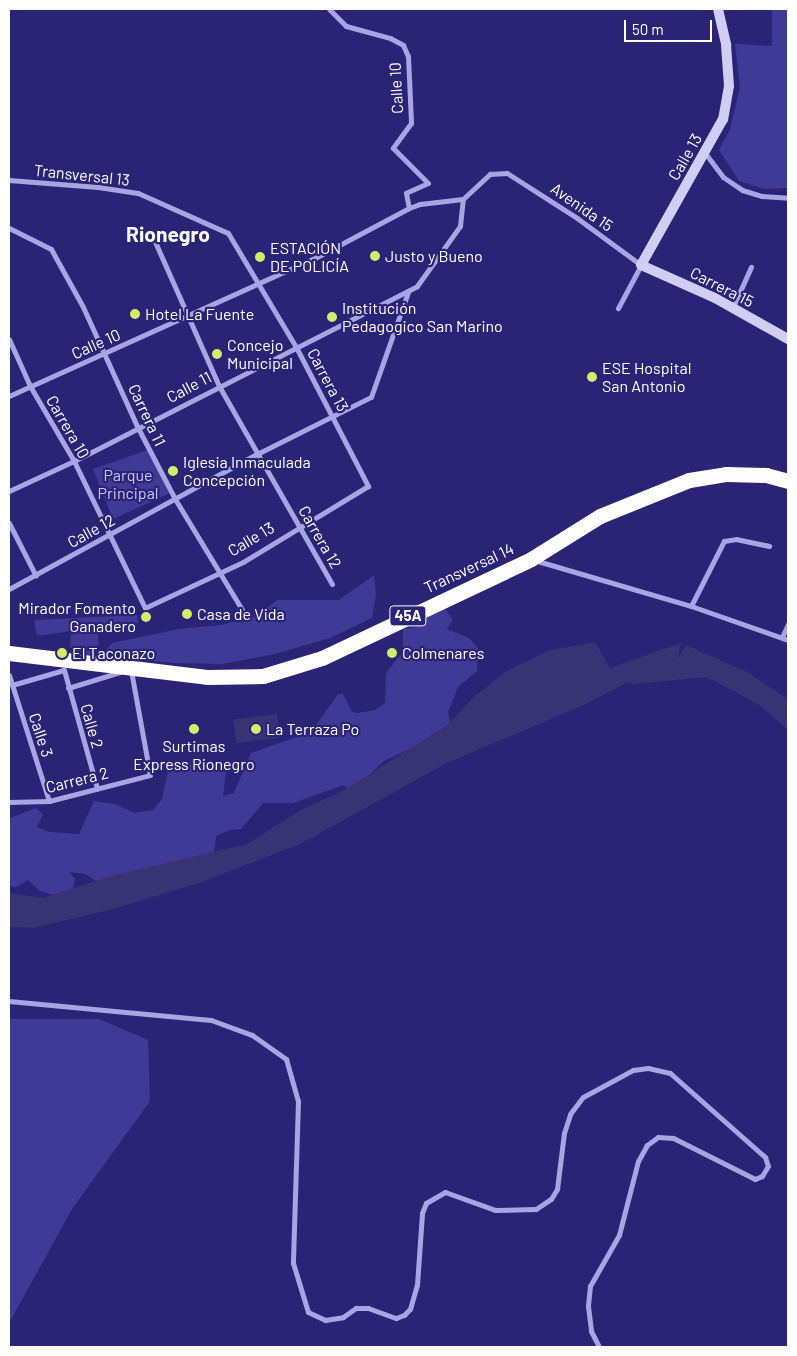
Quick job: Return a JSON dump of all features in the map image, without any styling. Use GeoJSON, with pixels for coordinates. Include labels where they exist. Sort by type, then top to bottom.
{"type":"FeatureCollection","features":[{"type":"Feature","properties":{"kind":"highway","name":"Transversal 14"},"geometry":{"type":"LineString","coordinates":[[9,653],[207,677],[263,676],[322,658],[532,559],[600,516],[689,480],[726,474],[766,475],[788,480]]}},
{"type":"Feature","properties":{"kind":"street","name":"Calle 10"},"geometry":{"type":"LineString","coordinates":[[328,9],[346,26],[390,38],[402,45],[408,56],[411,123],[393,148],[428,183],[406,193],[409,208]]}},
{"type":"Feature","properties":{"kind":"street","name":"Calle 13"},"geometry":{"type":"LineString","coordinates":[[618,308],[640,265],[723,119],[729,86],[726,45],[718,9]]}},
{"type":"Feature","properties":{"kind":"street"},"geometry":{"type":"LineString","coordinates":[[705,153],[723,177],[742,190],[762,196],[788,198]]}},
{"type":"Feature","properties":{"kind":"street","name":"Avenida 15"},"geometry":{"type":"LineString","coordinates":[[463,199],[490,174],[507,173],[577,218],[640,265]]}},
{"type":"Feature","properties":{"kind":"street","name":"Transversal 13"},"geometry":{"type":"LineString","coordinates":[[9,180],[98,186],[138,193],[222,230],[231,238]]}},
{"type":"Feature","properties":{"kind":"street","name":"Calle 10"},"geometry":{"type":"LineString","coordinates":[[9,396],[105,355],[256,282],[364,234],[409,208],[463,199]]}},
{"type":"Feature","properties":{"kind":"street"},"geometry":{"type":"LineString","coordinates":[[408,292],[417,286],[460,226],[463,199]]}},
{"type":"Feature","properties":{"kind":"street","name":"Carrera 11"},"geometry":{"type":"LineString","coordinates":[[9,228],[51,249],[105,355],[138,428],[175,499],[244,613]]}},
{"type":"Feature","properties":{"kind":"street","name":"Carrera 12"},"geometry":{"type":"LineString","coordinates":[[152,235],[220,386],[332,584]]}},
{"type":"Feature","properties":{"kind":"street","name":"Carrera 13"},"geometry":{"type":"LineString","coordinates":[[231,238],[296,347],[368,486]]}},
{"type":"Feature","properties":{"kind":"street","name":"Carrera 15"},"geometry":{"type":"LineString","coordinates":[[640,265],[733,307],[788,339]]}},
{"type":"Feature","properties":{"kind":"street"},"geometry":{"type":"LineString","coordinates":[[733,307],[751,267]]}},
{"type":"Feature","properties":{"kind":"street","name":"Calle 11"},"geometry":{"type":"LineString","coordinates":[[9,491],[74,461],[408,292]]}},
{"type":"Feature","properties":{"kind":"street","name":"Calle 12"},"geometry":{"type":"LineString","coordinates":[[9,589],[257,454],[334,418],[371,397],[408,292]]}},
{"type":"Feature","properties":{"kind":"street","name":"Carrera 10"},"geometry":{"type":"LineString","coordinates":[[9,339],[30,386],[74,461],[145,608]]}},
{"type":"Feature","properties":{"kind":"street","name":"Calle 13"},"geometry":{"type":"LineString","coordinates":[[145,608],[221,574],[368,486]]}},
{"type":"Feature","properties":{"kind":"street"},"geometry":{"type":"LineString","coordinates":[[9,523],[36,576]]}},
{"type":"Feature","properties":{"kind":"street"},"geometry":{"type":"LineString","coordinates":[[692,606],[724,541],[736,539],[769,546]]}},
{"type":"Feature","properties":{"kind":"street"},"geometry":{"type":"LineString","coordinates":[[532,559],[692,606],[788,640]]}},
{"type":"Feature","properties":{"kind":"street"},"geometry":{"type":"LineString","coordinates":[[782,637],[788,624]]}},
{"type":"Feature","properties":{"kind":"street"},"geometry":{"type":"LineString","coordinates":[[68,688],[131,668]]}},
{"type":"Feature","properties":{"kind":"street","name":"Carrera 2"},"geometry":{"type":"LineString","coordinates":[[9,802],[49,802],[150,775],[131,668]]}},
{"type":"Feature","properties":{"kind":"street","name":"Calle 2"},"geometry":{"type":"LineString","coordinates":[[12,685],[64,670],[97,788]]}},
{"type":"Feature","properties":{"kind":"street","name":"Calle 3"},"geometry":{"type":"LineString","coordinates":[[9,676],[49,802]]}},
{"type":"Feature","properties":{"kind":"street"},"geometry":{"type":"LineString","coordinates":[[9,1001],[210,1020],[252,1036],[286,1059],[298,1101],[293,1264],[308,1312],[325,1320],[343,1317],[356,1308],[368,1308],[396,1318],[404,1315],[410,1309],[417,1285],[422,1213],[431,1199],[445,1192],[495,1210],[536,1209],[550,1199],[557,1189],[564,1133],[570,1114],[584,1097],[633,1070],[648,1068],[670,1073],[765,1157],[768,1166],[762,1176],[755,1179],[673,1138],[658,1137],[647,1145],[638,1161],[619,1235],[590,1286],[588,1306],[591,1331],[598,1347]]}},
{"type":"Feature","properties":{"kind":"green space"},"geometry":{"type":"Polygon","coordinates":[[[772,9],[788,9],[788,188],[764,189],[739,181],[719,150],[730,129],[740,87],[735,44],[772,46],[772,9]]]}},
{"type":"Feature","properties":{"kind":"green space","name":"Parque Principal"},"geometry":{"type":"Polygon","coordinates":[[[148,450],[172,492],[113,519],[93,469],[148,450]]]}},
{"type":"Feature","properties":{"kind":"green space"},"geometry":{"type":"Polygon","coordinates":[[[374,575],[376,594],[372,618],[330,638],[275,654],[222,664],[174,663],[136,659],[106,650],[112,643],[179,629],[221,625],[257,616],[277,600],[339,600],[374,575]]]}},
{"type":"Feature","properties":{"kind":"green space"},"geometry":{"type":"Polygon","coordinates":[[[442,604],[453,620],[447,629],[469,638],[478,648],[477,671],[458,687],[448,712],[450,722],[441,734],[384,761],[372,772],[374,783],[353,792],[344,785],[293,803],[263,803],[241,829],[230,830],[216,836],[214,852],[205,864],[96,881],[85,874],[69,872],[75,879],[73,889],[63,898],[40,891],[28,880],[16,887],[9,886],[10,818],[36,808],[43,814],[37,827],[49,832],[79,834],[94,801],[115,804],[135,813],[153,810],[162,799],[169,767],[185,764],[219,762],[226,772],[223,796],[234,793],[251,753],[311,732],[338,694],[343,694],[352,712],[358,713],[375,710],[385,703],[386,673],[403,651],[403,629],[417,627],[427,614],[442,604]]]}},
{"type":"Feature","properties":{"kind":"green space"},"geometry":{"type":"Polygon","coordinates":[[[137,615],[138,623],[98,632],[99,650],[86,657],[70,647],[71,631],[37,636],[34,620],[137,615]]]}},
{"type":"Feature","properties":{"kind":"green space"},"geometry":{"type":"Polygon","coordinates":[[[9,1019],[99,1019],[148,1040],[150,1101],[72,1209],[9,1323],[9,1019]]]}},
{"type":"Feature","properties":{"kind":"shaded area"},"geometry":{"type":"Polygon","coordinates":[[[595,642],[610,668],[681,643],[678,658],[686,645],[747,672],[788,699],[788,730],[759,705],[715,681],[674,666],[645,673],[586,704],[445,764],[300,844],[202,882],[113,909],[33,928],[9,927],[9,893],[43,898],[111,876],[247,844],[299,811],[344,790],[446,726],[475,696],[505,672],[550,650],[595,642]]]}},
{"type":"Feature","properties":{"kind":"shaded area","name":"La Terraza Po"},"geometry":{"type":"Polygon","coordinates":[[[277,714],[280,738],[236,743],[233,719],[277,714]]]}},
{"type":"Feature","properties":{"kind":"waterway"},"geometry":{"type":"LineString","coordinates":[[632,673],[706,666]]}},
{"type":"Feature","properties":{"kind":"place","name":"Justo y Bueno"},"geometry":{"type":"Point","coordinates":[375,256]}},
{"type":"Feature","properties":{"kind":"place","name":"ESTACIÓN DE POLICÍA"},"geometry":{"type":"Point","coordinates":[260,257]}},
{"type":"Feature","properties":{"kind":"place","name":"Hotel La Fuente"},"geometry":{"type":"Point","coordinates":[135,314]}},
{"type":"Feature","properties":{"kind":"place","name":"Institución Pedagogico San Marino"},"geometry":{"type":"Point","coordinates":[332,317]}},
{"type":"Feature","properties":{"kind":"place","name":"Concejo Municipal"},"geometry":{"type":"Point","coordinates":[217,354]}},
{"type":"Feature","properties":{"kind":"place","name":"ESE Hospital San Antonio"},"geometry":{"type":"Point","coordinates":[592,377]}},
{"type":"Feature","properties":{"kind":"place","name":"Iglesia Inmaculada Concepción"},"geometry":{"type":"Point","coordinates":[173,471]}},
{"type":"Feature","properties":{"kind":"place","name":"Casa de Vida"},"geometry":{"type":"Point","coordinates":[187,614]}},
{"type":"Feature","properties":{"kind":"place","name":"Mirador Fomento Ganadero"},"geometry":{"type":"Point","coordinates":[146,617]}},
{"type":"Feature","properties":{"kind":"place","name":"El Taconazo"},"geometry":{"type":"Point","coordinates":[62,653]}},
{"type":"Feature","properties":{"kind":"place","name":"Colmenares"},"geometry":{"type":"Point","coordinates":[392,653]}},
{"type":"Feature","properties":{"kind":"place","name":"Surtimas Express Rionegro"},"geometry":{"type":"Point","coordinates":[194,729]}},
{"type":"Feature","properties":{"kind":"place","name":"La Terraza Po"},"geometry":{"type":"Point","coordinates":[256,729]}},
{"type":"Feature","properties":{"kind":"district","name":"Rionegro"},"geometry":{"type":"Point","coordinates":[168,234]}}]}
